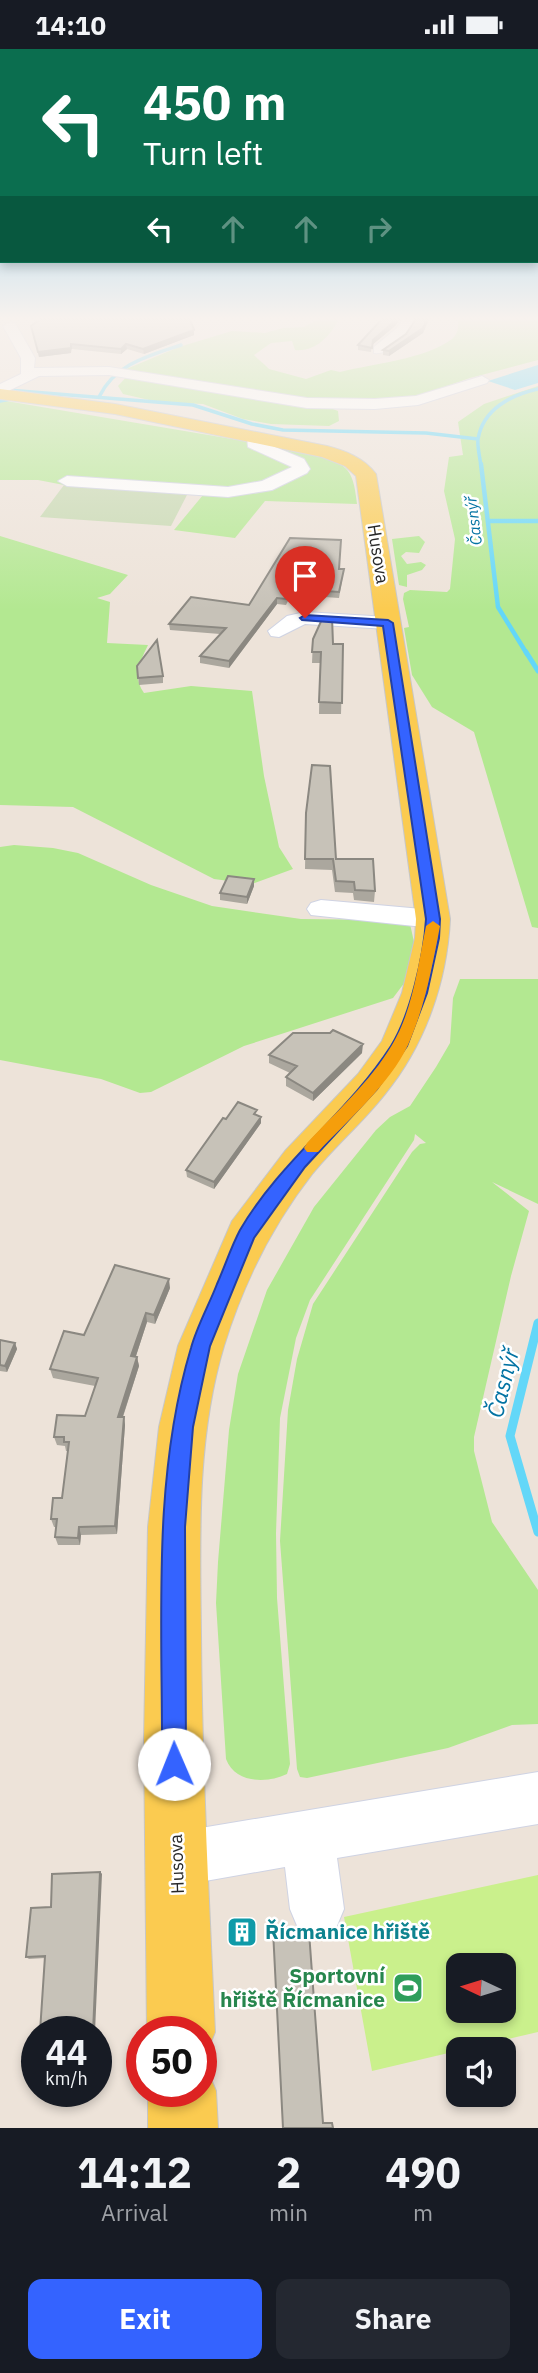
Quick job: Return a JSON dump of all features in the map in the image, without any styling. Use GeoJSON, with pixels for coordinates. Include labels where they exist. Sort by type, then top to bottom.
{"type":"FeatureCollection","features":[{"type":"Feature","properties":{"kind":"main road"},"geometry":{"type":"LineString","coordinates":[[150,416],[255,437]]}},
{"type":"Feature","properties":{"kind":"main road","name":"Husova"},"geometry":{"type":"LineString","coordinates":[[181,2016],[173,1740],[174,1527],[183,1427],[201,1346],[247,1234],[299,1162],[372,1084],[400,1046],[420,993],[432,938],[433,919],[366,474],[352,462],[327,452],[255,437]]}},
{"type":"Feature","properties":{"kind":"main road"},"geometry":{"type":"LineString","coordinates":[[182,2107],[183,2128]]}},
{"type":"Feature","properties":{"kind":"street"},"geometry":{"type":"LineString","coordinates":[[67,481],[228,492],[266,486],[301,468],[298,463],[254,444],[255,437]]}},
{"type":"Feature","properties":{"kind":"street"},"geometry":{"type":"LineString","coordinates":[[279,631],[294,620],[305,618],[388,623]]}},
{"type":"Feature","properties":{"kind":"street"},"geometry":{"type":"LineString","coordinates":[[321,909],[433,919]]}},
{"type":"Feature","properties":{"kind":"street"},"geometry":{"type":"LineString","coordinates":[[177,1859],[538,1798]]}},
{"type":"Feature","properties":{"kind":"street"},"geometry":{"type":"LineString","coordinates":[[308,1837],[317,1909]]}},
{"type":"Feature","properties":{"kind":"green space"},"geometry":{"type":"Polygon","coordinates":[[[0,416],[96,416],[310,452],[346,468],[353,481],[357,504],[265,501],[235,538],[174,530],[203,495],[64,485],[38,480],[0,480],[0,416]]]}},
{"type":"Feature","properties":{"kind":"green space"},"geometry":{"type":"Polygon","coordinates":[[[235,416],[339,416],[339,421],[329,426],[271,424],[235,416]]]}},
{"type":"Feature","properties":{"kind":"green space"},"geometry":{"type":"Polygon","coordinates":[[[467,416],[538,416],[538,928],[532,927],[474,732],[432,707],[412,675],[404,628],[409,627],[404,593],[410,590],[447,592],[450,589],[455,539],[444,491],[449,457],[463,455],[458,422],[467,416]]]}},
{"type":"Feature","properties":{"kind":"green space"},"geometry":{"type":"Polygon","coordinates":[[[64,485],[188,493],[171,526],[40,517],[64,485]]]}},
{"type":"Feature","properties":{"kind":"green space"},"geometry":{"type":"Polygon","coordinates":[[[0,536],[128,575],[110,594],[97,598],[110,602],[107,643],[148,645],[138,675],[144,693],[191,686],[252,691],[264,776],[279,847],[293,869],[252,884],[214,879],[73,807],[0,805],[0,536]]]}},
{"type":"Feature","properties":{"kind":"green space"},"geometry":{"type":"Polygon","coordinates":[[[419,536],[425,542],[419,553],[406,552],[401,556],[407,564],[421,562],[426,565],[422,570],[407,575],[407,587],[399,585],[392,539],[419,536]]]}},
{"type":"Feature","properties":{"kind":"green space"},"geometry":{"type":"Polygon","coordinates":[[[14,845],[78,853],[151,885],[212,906],[301,919],[384,920],[410,924],[414,942],[405,982],[393,998],[244,1046],[151,1092],[140,1093],[101,1079],[0,1060],[0,847],[14,845]]]}},
{"type":"Feature","properties":{"kind":"green space"},"geometry":{"type":"Polygon","coordinates":[[[460,979],[538,979],[538,1204],[492,1182],[529,1211],[511,1276],[474,1437],[474,1451],[492,1522],[538,1590],[538,1724],[512,1725],[448,1748],[307,1778],[300,1777],[297,1769],[280,1541],[288,1410],[297,1359],[313,1304],[412,1152],[420,1144],[426,1143],[415,1134],[414,1140],[310,1300],[296,1338],[280,1418],[276,1533],[277,1598],[290,1764],[287,1774],[279,1777],[261,1780],[244,1777],[230,1767],[226,1759],[216,1603],[229,1430],[238,1374],[267,1290],[314,1207],[376,1130],[390,1117],[410,1106],[450,1043],[453,998],[460,979]]]}},
{"type":"Feature","properties":{"kind":"green space","name":"Sportovní hřiště Řícmanice"},"geometry":{"type":"Polygon","coordinates":[[[538,1875],[538,2032],[516,2037],[446,2037],[446,2054],[372,2071],[344,1917],[538,1875]]]}},
{"type":"Feature","properties":{"kind":"building"},"geometry":{"type":"Polygon","coordinates":[[[290,538],[341,540],[339,569],[344,569],[339,592],[296,589],[293,596],[288,595],[286,599],[277,598],[229,661],[200,656],[226,628],[169,624],[191,597],[249,605],[290,538]]]}},
{"type":"Feature","properties":{"kind":"building"},"geometry":{"type":"Polygon","coordinates":[[[323,617],[332,617],[333,644],[343,644],[342,703],[319,702],[321,652],[312,652],[313,639],[323,617]]]}},
{"type":"Feature","properties":{"kind":"building"},"geometry":{"type":"Polygon","coordinates":[[[157,640],[163,676],[138,678],[137,666],[157,640]]]}},
{"type":"Feature","properties":{"kind":"building"},"geometry":{"type":"Polygon","coordinates":[[[312,765],[330,766],[336,859],[373,859],[375,891],[355,890],[354,882],[336,881],[333,859],[305,859],[306,813],[312,765]]]}},
{"type":"Feature","properties":{"kind":"building"},"geometry":{"type":"Polygon","coordinates":[[[228,876],[254,879],[247,897],[220,893],[228,876]]]}},
{"type":"Feature","properties":{"kind":"building"},"geometry":{"type":"Polygon","coordinates":[[[333,1030],[363,1044],[313,1093],[286,1077],[297,1066],[269,1055],[293,1033],[330,1033],[333,1030]]]}},
{"type":"Feature","properties":{"kind":"building"},"geometry":{"type":"Polygon","coordinates":[[[238,1102],[257,1110],[254,1114],[261,1117],[214,1182],[186,1170],[223,1118],[226,1119],[238,1102]]]}},
{"type":"Feature","properties":{"kind":"building"},"geometry":{"type":"Polygon","coordinates":[[[115,1265],[169,1279],[154,1315],[146,1313],[131,1356],[137,1357],[118,1417],[124,1417],[115,1526],[79,1527],[78,1538],[55,1537],[57,1519],[51,1519],[53,1498],[62,1498],[69,1442],[64,1442],[64,1437],[54,1437],[57,1415],[85,1416],[98,1378],[50,1369],[64,1331],[84,1335],[115,1265]]]}},
{"type":"Feature","properties":{"kind":"building"},"geometry":{"type":"Polygon","coordinates":[[[0,1340],[15,1343],[5,1366],[0,1365],[0,1340]]]}},
{"type":"Feature","properties":{"kind":"building"},"geometry":{"type":"Polygon","coordinates":[[[100,1872],[94,2016],[41,2016],[45,1956],[26,1957],[31,1908],[51,1907],[52,1874],[100,1872]]]}},
{"type":"Feature","properties":{"kind":"building"},"geometry":{"type":"Polygon","coordinates":[[[299,1928],[309,1932],[323,2123],[332,2123],[333,2128],[283,2128],[273,1930],[299,1928]]]}},
{"type":"Feature","properties":{"kind":"waterway"},"geometry":{"type":"LineString","coordinates":[[227,416],[283,430],[426,433],[478,439]]}},
{"type":"Feature","properties":{"kind":"waterway","name":"Časnýř"},"geometry":{"type":"LineString","coordinates":[[478,439],[489,416]]}},
{"type":"Feature","properties":{"kind":"waterway","name":"Časnýř"},"geometry":{"type":"LineString","coordinates":[[478,439],[481,466]]}},
{"type":"Feature","properties":{"kind":"waterway","name":"Časnýř"},"geometry":{"type":"LineString","coordinates":[[481,464],[498,607],[527,654]]}},
{"type":"Feature","properties":{"kind":"waterway"},"geometry":{"type":"LineString","coordinates":[[488,521],[538,521]]}},
{"type":"Feature","properties":{"kind":"waterway","name":"Časnýř"},"geometry":{"type":"LineString","coordinates":[[526,652],[538,671]]}},
{"type":"Feature","properties":{"kind":"waterway","name":"Časnýř"},"geometry":{"type":"LineString","coordinates":[[538,1323],[510,1436],[538,1532]]}},
{"type":"Feature","properties":{"kind":"slow traffic"},"geometry":{"type":"LineString","coordinates":[[312,1148],[372,1084],[400,1046],[420,993],[433,926]]}},
{"type":"Feature","properties":{"kind":"place","name":"Řícmanice hřiště"},"geometry":{"type":"Point","coordinates":[242,1932]}},
{"type":"Feature","properties":{"kind":"place","name":"Sportovní hřiště Řícmanice"},"geometry":{"type":"Point","coordinates":[408,1988]}},
{"type":"Feature","properties":{"kind":"route"},"geometry":{"type":"LineString","coordinates":[[174,1764],[174,1527],[183,1427],[201,1346],[247,1234],[299,1162],[372,1084],[400,1046],[420,993],[432,938],[433,919],[388,623],[305,618]]}}]}
